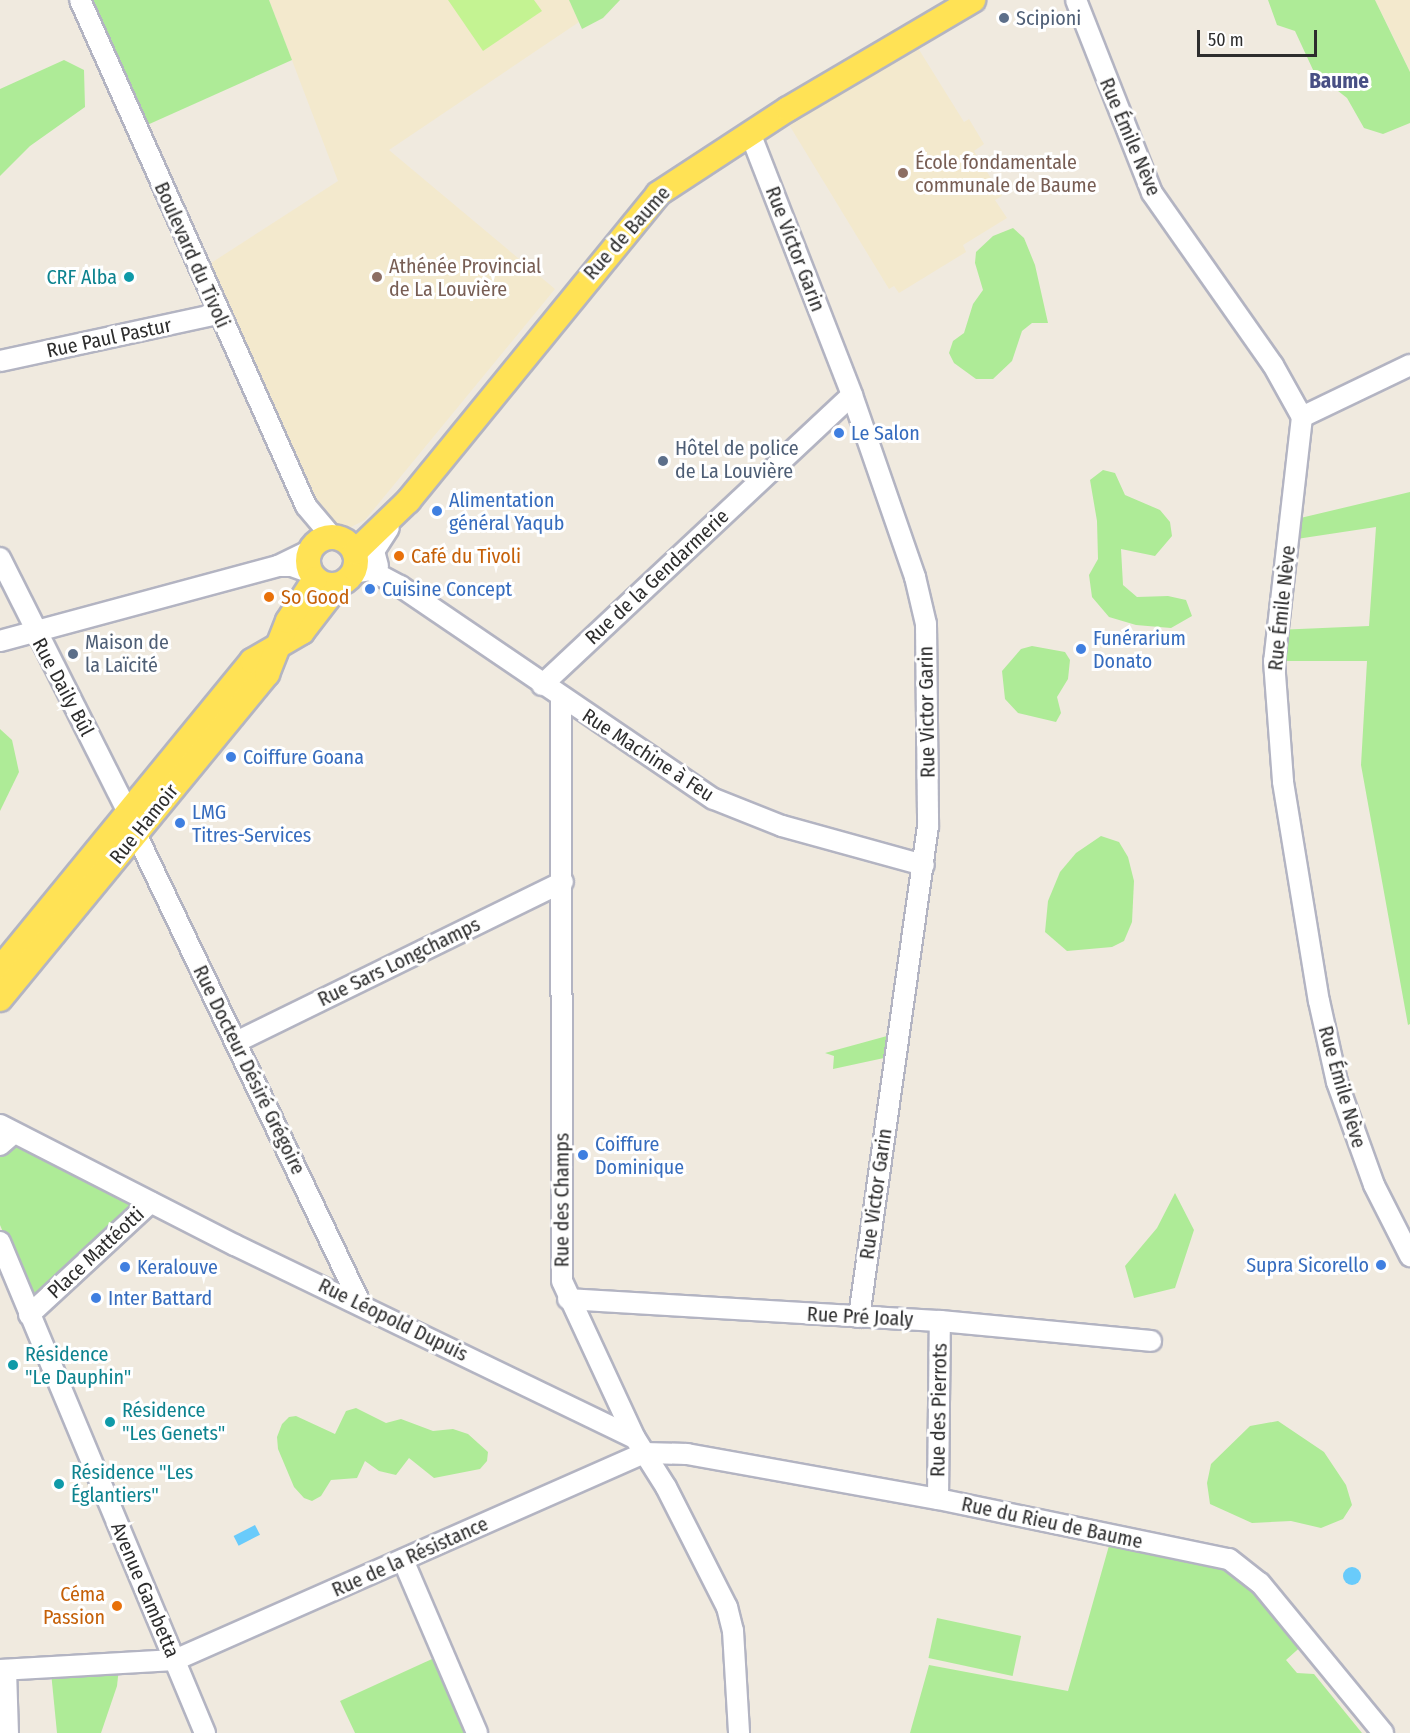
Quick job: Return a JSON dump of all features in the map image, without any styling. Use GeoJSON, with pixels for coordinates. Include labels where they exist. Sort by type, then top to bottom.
{"type":"FeatureCollection","features":[{"type":"Feature","properties":{"kind":"main road","name":"Rue de Baume"},"geometry":{"type":"LineString","coordinates":[[333,559],[379,512],[650,184],[690,154],[947,4],[973,0]]}},
{"type":"Feature","properties":{"kind":"main road","name":"Rue de Baume"},"geometry":{"type":"LineString","coordinates":[[333,559],[392,520],[658,194],[947,4]]}},
{"type":"Feature","properties":{"kind":"main road","name":"Rue Hamoir"},"geometry":{"type":"LineString","coordinates":[[0,969],[267,674],[279,644],[302,632],[333,559]]}},
{"type":"Feature","properties":{"kind":"main road","name":"Rue Hamoir"},"geometry":{"type":"LineString","coordinates":[[0,999],[133,824]]}},
{"type":"Feature","properties":{"kind":"street","name":"Boulevard du Tivoli"},"geometry":{"type":"LineString","coordinates":[[80,0],[217,314],[333,559]]}},
{"type":"Feature","properties":{"kind":"street","name":"Rue Émile Nève"},"geometry":{"type":"LineString","coordinates":[[1076,0],[1152,193],[1273,365],[1302,417],[1274,662],[1275,708],[1284,782],[1319,1001],[1337,1082],[1374,1185],[1410,1256]]}},
{"type":"Feature","properties":{"kind":"street","name":"Rue Victor Garin"},"geometry":{"type":"LineString","coordinates":[[750,133],[852,395],[915,577],[926,624],[928,816],[924,865],[859,1317]]}},
{"type":"Feature","properties":{"kind":"street","name":"Rue Paul Pastur"},"geometry":{"type":"LineString","coordinates":[[0,361],[217,314]]}},
{"type":"Feature","properties":{"kind":"street"},"geometry":{"type":"LineString","coordinates":[[1302,417],[1410,365]]}},
{"type":"Feature","properties":{"kind":"street","name":"Rue de la Gendarmerie"},"geometry":{"type":"LineString","coordinates":[[542,685],[852,395]]}},
{"type":"Feature","properties":{"kind":"street"},"geometry":{"type":"LineString","coordinates":[[378,566],[374,551],[392,520]]}},
{"type":"Feature","properties":{"kind":"street","name":"Rue Daily Bûl"},"geometry":{"type":"LineString","coordinates":[[0,558],[33,631],[133,824]]}},
{"type":"Feature","properties":{"kind":"street","name":"Rue Machine à Feu"},"geometry":{"type":"LineString","coordinates":[[333,559],[366,558],[400,586]]}},
{"type":"Feature","properties":{"kind":"street"},"geometry":{"type":"LineString","coordinates":[[0,641],[278,566],[333,559]]}},
{"type":"Feature","properties":{"kind":"street","name":"Rue Machine à Feu"},"geometry":{"type":"LineString","coordinates":[[333,559],[370,570],[400,586],[561,699],[714,799],[782,826],[924,865]]}},
{"type":"Feature","properties":{"kind":"street","name":"Rue des Champs"},"geometry":{"type":"LineString","coordinates":[[561,699],[563,882],[561,1263],[568,1299],[640,1446],[666,1487],[727,1607],[733,1631],[739,1733]]}},
{"type":"Feature","properties":{"kind":"street","name":"Rue Docteur Désiré Grégoire"},"geometry":{"type":"LineString","coordinates":[[133,824],[361,1305]]}},
{"type":"Feature","properties":{"kind":"street","name":"Rue Sars Longchamps"},"geometry":{"type":"LineString","coordinates":[[236,1042],[563,882]]}},
{"type":"Feature","properties":{"kind":"street","name":"Place Mattéotti"},"geometry":{"type":"LineString","coordinates":[[0,1242],[29,1315],[151,1202],[5,1134]]}},
{"type":"Feature","properties":{"kind":"street","name":"Rue Léopold Dupuis"},"geometry":{"type":"LineString","coordinates":[[151,1202],[640,1446]]}},
{"type":"Feature","properties":{"kind":"street","name":"Rue Pré Joaly"},"geometry":{"type":"LineString","coordinates":[[568,1299],[940,1322],[1151,1341]]}},
{"type":"Feature","properties":{"kind":"street","name":"Avenue Gambetta"},"geometry":{"type":"LineString","coordinates":[[29,1315],[205,1733]]}},
{"type":"Feature","properties":{"kind":"street","name":"Rue des Pierrots"},"geometry":{"type":"LineString","coordinates":[[938,1499],[940,1322]]}},
{"type":"Feature","properties":{"kind":"street","name":"Rue du Rieu de Baume"},"geometry":{"type":"LineString","coordinates":[[640,1446],[938,1499],[1229,1559],[1260,1583],[1383,1733]]}},
{"type":"Feature","properties":{"kind":"street","name":"Rue de la Résistance"},"geometry":{"type":"LineString","coordinates":[[175,1660],[403,1560],[640,1446]]}},
{"type":"Feature","properties":{"kind":"street"},"geometry":{"type":"LineString","coordinates":[[403,1560],[477,1733]]}},
{"type":"Feature","properties":{"kind":"street"},"geometry":{"type":"LineString","coordinates":[[8,1733],[3,1670],[175,1660]]}},
{"type":"Feature","properties":{"kind":"shaded area","name":"Athénée Provincial de La Louvière"},"geometry":{"type":"Polygon","coordinates":[[[269,0],[569,0],[579,22],[389,150],[555,289],[365,520],[345,530],[323,524],[208,265],[338,181],[269,0]]]}},
{"type":"Feature","properties":{"kind":"shaded area"},"geometry":{"type":"Polygon","coordinates":[[[1375,0],[1410,0],[1410,72],[1395,40],[1375,0]]]}},
{"type":"Feature","properties":{"kind":"shaded area","name":"École fondamentale communale de Baume"},"geometry":{"type":"Polygon","coordinates":[[[918,48],[964,122],[969,119],[984,144],[974,151],[1002,196],[995,200],[1007,218],[963,245],[966,252],[899,293],[894,286],[889,289],[788,123],[918,48]]]}},
{"type":"Feature","properties":{"kind":"green space"},"geometry":{"type":"Polygon","coordinates":[[[80,0],[269,0],[292,60],[136,130],[80,0]]]}},
{"type":"Feature","properties":{"kind":"green space"},"geometry":{"type":"Polygon","coordinates":[[[448,0],[534,0],[542,11],[483,51],[448,0]]]}},
{"type":"Feature","properties":{"kind":"green space"},"geometry":{"type":"Polygon","coordinates":[[[569,0],[620,0],[603,18],[582,29],[569,0]]]}},
{"type":"Feature","properties":{"kind":"green space"},"geometry":{"type":"Polygon","coordinates":[[[1268,0],[1375,0],[1410,72],[1410,123],[1383,134],[1364,128],[1347,98],[1314,72],[1295,31],[1277,25],[1268,0]]]}},
{"type":"Feature","properties":{"kind":"green space"},"geometry":{"type":"Polygon","coordinates":[[[64,60],[84,70],[85,107],[30,146],[0,176],[0,89],[64,60]]]}},
{"type":"Feature","properties":{"kind":"green space"},"geometry":{"type":"Polygon","coordinates":[[[1013,228],[1024,238],[1035,265],[1048,323],[1032,323],[1022,331],[1012,361],[993,379],[976,379],[954,363],[949,353],[953,341],[964,333],[973,304],[983,290],[975,263],[976,252],[993,236],[1013,228]]]}},
{"type":"Feature","properties":{"kind":"green space"},"geometry":{"type":"Polygon","coordinates":[[[1103,470],[1115,473],[1125,495],[1160,510],[1170,522],[1172,536],[1155,556],[1121,549],[1123,585],[1137,597],[1168,596],[1186,600],[1192,616],[1171,628],[1136,625],[1109,617],[1092,597],[1089,575],[1098,559],[1097,521],[1090,480],[1103,470]]]}},
{"type":"Feature","properties":{"kind":"green space"},"geometry":{"type":"Polygon","coordinates":[[[1410,492],[1410,1024],[1408,1025],[1361,765],[1367,661],[1274,661],[1276,630],[1369,626],[1376,527],[1290,540],[1292,520],[1410,492]]]}},
{"type":"Feature","properties":{"kind":"green space"},"geometry":{"type":"Polygon","coordinates":[[[1032,646],[1065,652],[1070,660],[1068,679],[1057,697],[1061,713],[1056,722],[1018,713],[1005,699],[1002,671],[1021,649],[1032,646]]]}},
{"type":"Feature","properties":{"kind":"green space"},"geometry":{"type":"Polygon","coordinates":[[[0,729],[12,740],[19,772],[0,811],[0,729]]]}},
{"type":"Feature","properties":{"kind":"green space"},"geometry":{"type":"Polygon","coordinates":[[[1101,836],[1119,842],[1128,857],[1134,881],[1132,922],[1124,941],[1112,947],[1067,951],[1045,932],[1048,901],[1060,872],[1076,853],[1101,836]]]}},
{"type":"Feature","properties":{"kind":"green space"},"geometry":{"type":"Polygon","coordinates":[[[887,1036],[884,1058],[833,1069],[834,1056],[825,1053],[887,1036]]]}},
{"type":"Feature","properties":{"kind":"green space"},"geometry":{"type":"Polygon","coordinates":[[[9,1142],[128,1201],[131,1208],[39,1298],[22,1278],[0,1225],[0,1145],[9,1142]]]}},
{"type":"Feature","properties":{"kind":"green space"},"geometry":{"type":"Polygon","coordinates":[[[1175,1193],[1194,1230],[1175,1288],[1134,1298],[1125,1266],[1157,1228],[1175,1193]]]}},
{"type":"Feature","properties":{"kind":"green space"},"geometry":{"type":"Polygon","coordinates":[[[356,1408],[386,1423],[401,1419],[433,1431],[453,1429],[468,1434],[488,1452],[487,1461],[480,1469],[434,1478],[409,1458],[396,1475],[379,1471],[365,1461],[357,1478],[331,1480],[321,1496],[312,1501],[304,1498],[294,1487],[278,1449],[277,1437],[282,1424],[289,1417],[296,1416],[335,1434],[346,1411],[356,1408]]]}},
{"type":"Feature","properties":{"kind":"green space"},"geometry":{"type":"Polygon","coordinates":[[[1278,1421],[1324,1452],[1346,1485],[1352,1505],[1343,1519],[1321,1528],[1291,1521],[1252,1523],[1210,1504],[1207,1483],[1211,1464],[1250,1426],[1278,1421]]]}},
{"type":"Feature","properties":{"kind":"green space"},"geometry":{"type":"Polygon","coordinates":[[[1112,1535],[1229,1559],[1306,1642],[1286,1660],[1297,1673],[1314,1674],[1362,1733],[910,1733],[929,1665],[1068,1691],[1112,1535]]]}},
{"type":"Feature","properties":{"kind":"green space"},"geometry":{"type":"Polygon","coordinates":[[[937,1618],[1021,1636],[1013,1676],[928,1658],[937,1618]]]}},
{"type":"Feature","properties":{"kind":"green space"},"geometry":{"type":"Polygon","coordinates":[[[443,1654],[477,1733],[355,1733],[340,1701],[443,1654]]]}},
{"type":"Feature","properties":{"kind":"green space"},"geometry":{"type":"Polygon","coordinates":[[[119,1668],[117,1686],[101,1733],[57,1733],[51,1672],[119,1668]]]}},
{"type":"Feature","properties":{"kind":"water"},"geometry":{"type":"Polygon","coordinates":[[[255,1525],[260,1535],[239,1546],[234,1536],[255,1525]]]}},
{"type":"Feature","properties":{"kind":"water"},"geometry":{"type":"Polygon","coordinates":[[[1352,1567],[1358,1570],[1361,1576],[1358,1582],[1352,1585],[1346,1582],[1343,1576],[1346,1570],[1352,1567]]]}},
{"type":"Feature","properties":{"kind":"place","name":"Scipioni"},"geometry":{"type":"Point","coordinates":[1004,18]}},
{"type":"Feature","properties":{"kind":"place","name":"École fondamentale communale de Baume"},"geometry":{"type":"Point","coordinates":[903,173]}},
{"type":"Feature","properties":{"kind":"place","name":"CRF Alba"},"geometry":{"type":"Point","coordinates":[129,277]}},
{"type":"Feature","properties":{"kind":"place","name":"Athénée Provincial de La Louvière"},"geometry":{"type":"Point","coordinates":[377,277]}},
{"type":"Feature","properties":{"kind":"place","name":"Le Salon"},"geometry":{"type":"Point","coordinates":[839,433]}},
{"type":"Feature","properties":{"kind":"place","name":"Hôtel de police de La Louvière"},"geometry":{"type":"Point","coordinates":[663,461]}},
{"type":"Feature","properties":{"kind":"place","name":"Alimentation général Yaqub"},"geometry":{"type":"Point","coordinates":[437,511]}},
{"type":"Feature","properties":{"kind":"place","name":"Café du Tivoli"},"geometry":{"type":"Point","coordinates":[399,556]}},
{"type":"Feature","properties":{"kind":"place","name":"Cuisine Concept"},"geometry":{"type":"Point","coordinates":[370,589]}},
{"type":"Feature","properties":{"kind":"place","name":"So Good"},"geometry":{"type":"Point","coordinates":[269,597]}},
{"type":"Feature","properties":{"kind":"place","name":"Funérarium Donato"},"geometry":{"type":"Point","coordinates":[1081,649]}},
{"type":"Feature","properties":{"kind":"place","name":"Maison de la Laïcité"},"geometry":{"type":"Point","coordinates":[73,654]}},
{"type":"Feature","properties":{"kind":"place","name":"Coiffure Goana"},"geometry":{"type":"Point","coordinates":[231,757]}},
{"type":"Feature","properties":{"kind":"place","name":"LMG Titres-Services"},"geometry":{"type":"Point","coordinates":[180,823]}},
{"type":"Feature","properties":{"kind":"place","name":"Coiffure Dominique"},"geometry":{"type":"Point","coordinates":[583,1155]}},
{"type":"Feature","properties":{"kind":"place","name":"Supra Sicorello"},"geometry":{"type":"Point","coordinates":[1381,1265]}},
{"type":"Feature","properties":{"kind":"place","name":"Keralouve"},"geometry":{"type":"Point","coordinates":[125,1267]}},
{"type":"Feature","properties":{"kind":"place","name":"Inter Battard"},"geometry":{"type":"Point","coordinates":[96,1298]}},
{"type":"Feature","properties":{"kind":"place","name":"Résidence \"Le Dauphin\""},"geometry":{"type":"Point","coordinates":[13,1365]}},
{"type":"Feature","properties":{"kind":"place","name":"Résidence \"Les Genets\""},"geometry":{"type":"Point","coordinates":[110,1422]}},
{"type":"Feature","properties":{"kind":"place","name":"Résidence \"Les Églantiers\""},"geometry":{"type":"Point","coordinates":[59,1484]}},
{"type":"Feature","properties":{"kind":"place","name":"Céma Passion"},"geometry":{"type":"Point","coordinates":[117,1606]}},
{"type":"Feature","properties":{"kind":"district","name":"Baume"},"geometry":{"type":"Point","coordinates":[1339,81]}}]}
